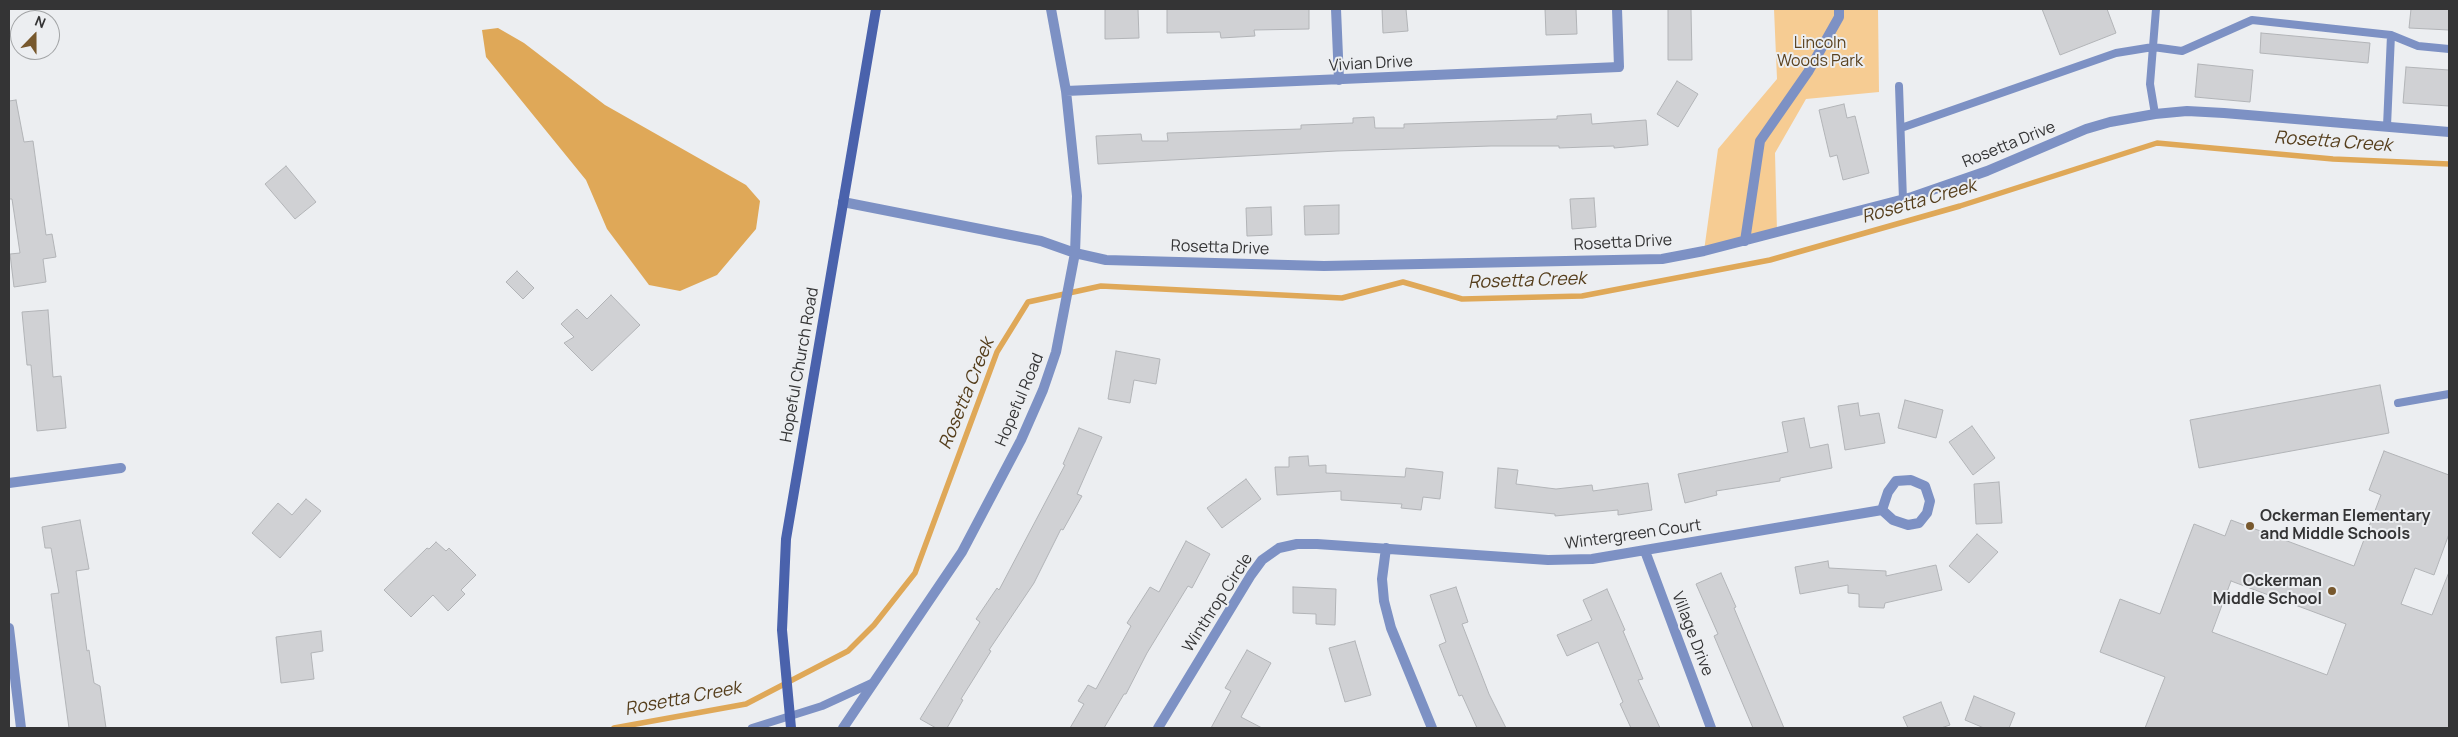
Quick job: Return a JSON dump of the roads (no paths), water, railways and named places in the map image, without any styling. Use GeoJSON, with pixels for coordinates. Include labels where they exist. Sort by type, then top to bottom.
{"type":"FeatureCollection","features":[{"type":"Feature","properties":{"kind":"main road","name":"Hopeful Church Road"},"geometry":{"type":"LineString","coordinates":[[791,728],[783,647],[782,585],[786,539],[876,9]]}},
{"type":"Feature","properties":{"kind":"street","name":"Hopeful Road"},"geometry":{"type":"LineString","coordinates":[[843,728],[962,552],[1021,440],[1043,390],[1056,352],[1075,253],[1078,196],[1066,91],[1051,9]]}},
{"type":"Feature","properties":{"kind":"street"},"geometry":{"type":"LineString","coordinates":[[1336,9],[1339,80]]}},
{"type":"Feature","properties":{"kind":"street","name":"Vivian Drive"},"geometry":{"type":"LineString","coordinates":[[1066,91],[1619,67],[1617,9]]}},
{"type":"Feature","properties":{"kind":"street"},"geometry":{"type":"LineString","coordinates":[[1745,240],[1760,142],[1808,72],[1839,17],[1839,9]]}},
{"type":"Feature","properties":{"kind":"street","name":"Rosetta Drive"},"geometry":{"type":"LineString","coordinates":[[843,202],[1041,241],[1075,253],[1106,260],[1324,266],[1662,259],[1903,200],[1988,171],[2086,129],[2110,122],[2155,114],[2187,111],[2224,113],[2449,132]]}},
{"type":"Feature","properties":{"kind":"street"},"geometry":{"type":"LineString","coordinates":[[9,483],[121,468]]}},
{"type":"Feature","properties":{"kind":"street"},"geometry":{"type":"LineString","coordinates":[[1911,480],[1925,486],[1930,501],[1927,513],[1919,522],[1908,525],[1893,520],[1882,510],[1888,492],[1896,481],[1911,480]]}},
{"type":"Feature","properties":{"kind":"street","name":"Wintergreen Court"},"geometry":{"type":"LineString","coordinates":[[1386,548],[1548,560],[1592,559],[1882,510]]}},
{"type":"Feature","properties":{"kind":"street","name":"Winthrop Circle"},"geometry":{"type":"LineString","coordinates":[[1158,728],[1262,560],[1279,548],[1297,544],[1386,548]]}},
{"type":"Feature","properties":{"kind":"street"},"geometry":{"type":"LineString","coordinates":[[1386,548],[1382,579],[1384,601],[1392,628],[1432,728]]}},
{"type":"Feature","properties":{"kind":"street","name":"Village Drive"},"geometry":{"type":"LineString","coordinates":[[1644,551],[1711,728]]}},
{"type":"Feature","properties":{"kind":"street"},"geometry":{"type":"LineString","coordinates":[[9,628],[21,728]]}},
{"type":"Feature","properties":{"kind":"lane"},"geometry":{"type":"LineString","coordinates":[[2155,114],[2150,84],[2156,9]]}},
{"type":"Feature","properties":{"kind":"lane"},"geometry":{"type":"LineString","coordinates":[[1901,128],[2116,53],[2153,47],[2182,51],[2252,20],[2391,35],[2418,46],[2449,50]]}},
{"type":"Feature","properties":{"kind":"lane"},"geometry":{"type":"LineString","coordinates":[[2387,126],[2391,35]]}},
{"type":"Feature","properties":{"kind":"lane"},"geometry":{"type":"LineString","coordinates":[[1900,86],[1903,200]]}},
{"type":"Feature","properties":{"kind":"lane"},"geometry":{"type":"LineString","coordinates":[[2398,403],[2449,394]]}},
{"type":"Feature","properties":{"kind":"lane"},"geometry":{"type":"LineString","coordinates":[[752,728],[822,706],[875,682]]}},
{"type":"Feature","properties":{"kind":"waterway","name":"Rosetta Creek"},"geometry":{"type":"LineString","coordinates":[[614,728],[746,704],[848,651],[874,625],[915,573],[997,352],[1028,302],[1101,286],[1342,298],[1403,282],[1462,299],[1582,296],[1770,260],[1960,206],[2157,143],[2333,159],[2449,164]]}},
{"type":"Feature","properties":{"kind":"place","name":"Ockerman Elementary and Middle Schools"},"geometry":{"type":"Point","coordinates":[2250,526]}},
{"type":"Feature","properties":{"kind":"place","name":"Ockerman Middle School"},"geometry":{"type":"Point","coordinates":[2332,591]}},
{"type":"Feature","properties":{"kind":"park label","name":"Lincoln Woods Park"},"geometry":{"type":"Point","coordinates":[1820,53]}}]}
